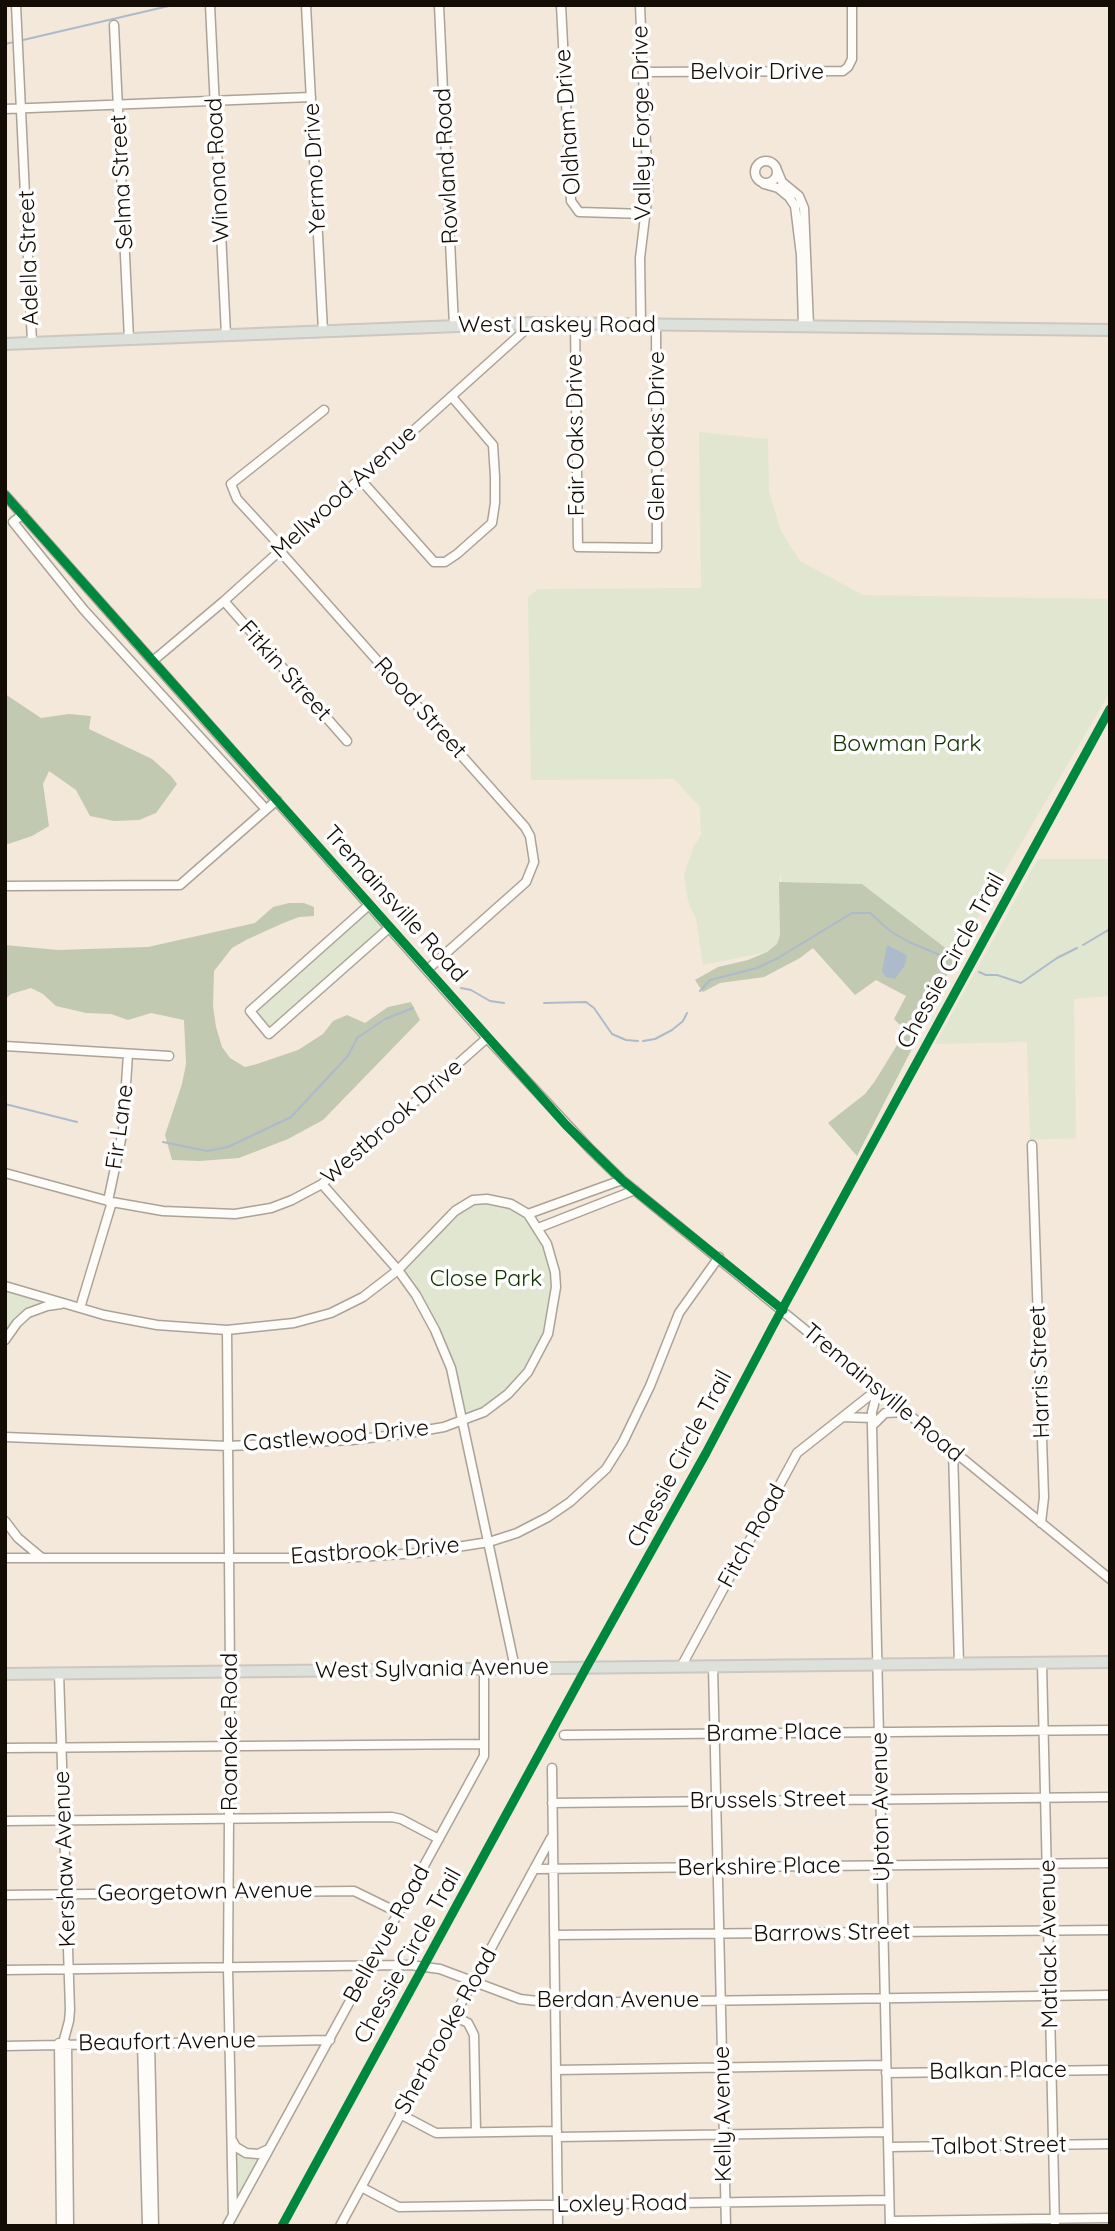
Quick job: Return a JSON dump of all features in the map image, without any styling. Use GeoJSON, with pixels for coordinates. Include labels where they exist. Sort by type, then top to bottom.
{"type":"FeatureCollection","features":[{"type":"Feature","properties":{"kind":"main road","name":"West Laskey Road"},"geometry":{"type":"LineString","coordinates":[[5,344],[533,323],[1110,330]]}},
{"type":"Feature","properties":{"kind":"main road","name":"West Sylvania Avenue"},"geometry":{"type":"LineString","coordinates":[[5,1674],[1110,1662]]}},
{"type":"Feature","properties":{"kind":"street","name":"Adella Street"},"geometry":{"type":"LineString","coordinates":[[16,5],[32,342]]}},
{"type":"Feature","properties":{"kind":"street","name":"Winona Road"},"geometry":{"type":"LineString","coordinates":[[210,5],[226,335]]}},
{"type":"Feature","properties":{"kind":"street","name":"Yermo Drive"},"geometry":{"type":"LineString","coordinates":[[306,5],[323,331]]}},
{"type":"Feature","properties":{"kind":"street","name":"Rowland Road"},"geometry":{"type":"LineString","coordinates":[[439,5],[454,326]]}},
{"type":"Feature","properties":{"kind":"street","name":"Oldham Drive"},"geometry":{"type":"LineString","coordinates":[[561,5],[570,201],[579,212],[646,214]]}},
{"type":"Feature","properties":{"kind":"street","name":"Valley Forge Drive"},"geometry":{"type":"LineString","coordinates":[[640,5],[648,192],[640,258],[641,324]]}},
{"type":"Feature","properties":{"kind":"street","name":"Belvoir Drive"},"geometry":{"type":"LineString","coordinates":[[643,72],[843,71],[852,59],[852,5]]}},
{"type":"Feature","properties":{"kind":"street","name":"Selma Street"},"geometry":{"type":"LineString","coordinates":[[114,25],[130,339]]}},
{"type":"Feature","properties":{"kind":"street"},"geometry":{"type":"LineString","coordinates":[[5,109],[311,97]]}},
{"type":"Feature","properties":{"kind":"street"},"geometry":{"type":"LineString","coordinates":[[762,162],[768,162],[777,170],[782,181],[799,196],[804,208],[806,326],[795,206],[778,188],[764,184],[756,178],[756,166],[762,162]]}},
{"type":"Feature","properties":{"kind":"street"},"geometry":{"type":"LineString","coordinates":[[764,184],[774,180],[777,170]]}},
{"type":"Feature","properties":{"kind":"street","name":"Mellwood Avenue"},"geometry":{"type":"LineString","coordinates":[[154,660],[224,601],[533,323]]}},
{"type":"Feature","properties":{"kind":"street","name":"Fair Oaks Drive"},"geometry":{"type":"LineString","coordinates":[[575,323],[578,547],[657,548]]}},
{"type":"Feature","properties":{"kind":"street","name":"Glen Oaks Drive"},"geometry":{"type":"LineString","coordinates":[[656,324],[657,548]]}},
{"type":"Feature","properties":{"kind":"street"},"geometry":{"type":"LineString","coordinates":[[360,479],[434,562],[448,561],[492,523],[495,503],[493,445],[452,397]]}},
{"type":"Feature","properties":{"kind":"street","name":"Rood Street"},"geometry":{"type":"LineString","coordinates":[[324,410],[258,465],[238,476],[231,484],[237,499],[525,827],[534,854],[529,878],[508,900],[427,970]]}},
{"type":"Feature","properties":{"kind":"street","name":"Tremainsville Road"},"geometry":{"type":"LineString","coordinates":[[5,495],[487,1038],[566,1125],[622,1180],[1110,1579]]}},
{"type":"Feature","properties":{"kind":"street"},"geometry":{"type":"LineString","coordinates":[[23,514],[13,522],[84,610],[262,806]]}},
{"type":"Feature","properties":{"kind":"street","name":"Fitkin Street"},"geometry":{"type":"LineString","coordinates":[[224,601],[347,741]]}},
{"type":"Feature","properties":{"kind":"street"},"geometry":{"type":"LineString","coordinates":[[5,886],[180,885],[277,800]]}},
{"type":"Feature","properties":{"kind":"street"},"geometry":{"type":"LineString","coordinates":[[369,905],[250,1011],[269,1034],[389,928]]}},
{"type":"Feature","properties":{"kind":"street","name":"Westbrook Drive"},"geometry":{"type":"LineString","coordinates":[[5,1172],[110,1201],[178,1213],[235,1214],[260,1211],[323,1184],[487,1038]]}},
{"type":"Feature","properties":{"kind":"street"},"geometry":{"type":"LineString","coordinates":[[5,1046],[169,1056]]}},
{"type":"Feature","properties":{"kind":"street","name":"Fir Lane"},"geometry":{"type":"LineString","coordinates":[[80,1308],[110,1201],[123,1130],[128,1054]]}},
{"type":"Feature","properties":{"kind":"street","name":"Harris Street"},"geometry":{"type":"LineString","coordinates":[[1032,1144],[1044,1497],[1041,1522]]}},
{"type":"Feature","properties":{"kind":"street"},"geometry":{"type":"LineString","coordinates":[[533,1221],[622,1180]]}},
{"type":"Feature","properties":{"kind":"street"},"geometry":{"type":"LineString","coordinates":[[323,1184],[398,1270],[427,1314],[451,1368],[516,1668]]}},
{"type":"Feature","properties":{"kind":"street"},"geometry":{"type":"LineString","coordinates":[[5,1286],[80,1308],[157,1325],[227,1330],[281,1326],[319,1317],[363,1297],[398,1270],[435,1230],[463,1205],[473,1200],[499,1200],[533,1221],[635,1190]]}},
{"type":"Feature","properties":{"kind":"street","name":"Castlewood Drive"},"geometry":{"type":"LineString","coordinates":[[5,1437],[228,1446],[365,1438],[430,1430],[464,1421],[490,1407],[520,1383],[536,1360],[548,1334],[555,1299],[555,1272],[547,1244],[533,1221]]}},
{"type":"Feature","properties":{"kind":"street","name":"Eastbrook Drive"},"geometry":{"type":"LineString","coordinates":[[5,1558],[342,1558],[405,1554],[489,1542],[517,1532],[548,1517],[570,1502],[606,1469],[623,1442],[650,1386],[679,1313],[719,1257]]}},
{"type":"Feature","properties":{"kind":"street"},"geometry":{"type":"LineString","coordinates":[[5,1340],[17,1323],[32,1311],[66,1304]]}},
{"type":"Feature","properties":{"kind":"street","name":"Roanoke Road"},"geometry":{"type":"LineString","coordinates":[[227,1330],[230,1671],[228,1968],[233,2215]]}},
{"type":"Feature","properties":{"kind":"street","name":"Fitch Road"},"geometry":{"type":"LineString","coordinates":[[681,1667],[797,1453],[878,1389]]}},
{"type":"Feature","properties":{"kind":"street","name":"Upton Avenue"},"geometry":{"type":"LineString","coordinates":[[878,1389],[872,1422],[890,2224]]}},
{"type":"Feature","properties":{"kind":"street"},"geometry":{"type":"LineString","coordinates":[[840,1418],[872,1422],[885,1413],[906,1412]]}},
{"type":"Feature","properties":{"kind":"street"},"geometry":{"type":"LineString","coordinates":[[953,1450],[959,1664]]}},
{"type":"Feature","properties":{"kind":"street"},"geometry":{"type":"LineString","coordinates":[[5,1521],[18,1538],[42,1558]]}},
{"type":"Feature","properties":{"kind":"street","name":"Matlack Avenue"},"geometry":{"type":"LineString","coordinates":[[1042,1663],[1055,2222]]}},
{"type":"Feature","properties":{"kind":"street","name":"Kelly Avenue"},"geometry":{"type":"LineString","coordinates":[[713,1666],[726,2226]]}},
{"type":"Feature","properties":{"kind":"street","name":"Bellevue Road"},"geometry":{"type":"LineString","coordinates":[[227,2226],[484,1756],[484,1669]]}},
{"type":"Feature","properties":{"kind":"street","name":"Kershaw Avenue"},"geometry":{"type":"LineString","coordinates":[[59,1673],[69,2021],[63,2044],[61,2226]]}},
{"type":"Feature","properties":{"kind":"street","name":"Brame Place"},"geometry":{"type":"LineString","coordinates":[[564,1735],[1110,1730]]}},
{"type":"Feature","properties":{"kind":"street"},"geometry":{"type":"LineString","coordinates":[[5,1748],[485,1744]]}},
{"type":"Feature","properties":{"kind":"street"},"geometry":{"type":"LineString","coordinates":[[552,1768],[558,2226]]}},
{"type":"Feature","properties":{"kind":"street","name":"Brussels Street"},"geometry":{"type":"LineString","coordinates":[[552,1803],[1110,1797]]}},
{"type":"Feature","properties":{"kind":"street"},"geometry":{"type":"LineString","coordinates":[[5,1821],[392,1817],[439,1839]]}},
{"type":"Feature","properties":{"kind":"street","name":"Sherbrooke Road"},"geometry":{"type":"LineString","coordinates":[[340,2226],[552,1836]]}},
{"type":"Feature","properties":{"kind":"street","name":"Berkshire Place"},"geometry":{"type":"LineString","coordinates":[[534,1869],[1110,1863]]}},
{"type":"Feature","properties":{"kind":"street","name":"Georgetown Avenue"},"geometry":{"type":"LineString","coordinates":[[5,1895],[357,1891],[399,1913]]}},
{"type":"Feature","properties":{"kind":"street","name":"Barrows Street"},"geometry":{"type":"LineString","coordinates":[[554,1935],[1110,1930]]}},
{"type":"Feature","properties":{"kind":"street"},"geometry":{"type":"LineString","coordinates":[[379,1949],[384,1961],[390,1965]]}},
{"type":"Feature","properties":{"kind":"street","name":"Berdan Avenue"},"geometry":{"type":"LineString","coordinates":[[5,1970],[410,1965],[440,1969],[520,1999],[555,2003],[1110,1995]]}},
{"type":"Feature","properties":{"kind":"street"},"geometry":{"type":"LineString","coordinates":[[454,2016],[468,2023],[474,2035],[476,2132]]}},
{"type":"Feature","properties":{"kind":"street","name":"Beaufort Avenue"},"geometry":{"type":"LineString","coordinates":[[5,2046],[330,2040]]}},
{"type":"Feature","properties":{"kind":"street"},"geometry":{"type":"LineString","coordinates":[[146,2042],[147,2226]]}},
{"type":"Feature","properties":{"kind":"street"},"geometry":{"type":"LineString","coordinates":[[146,2042],[154,2226]]}},
{"type":"Feature","properties":{"kind":"street","name":"Kershaw Avenue"},"geometry":{"type":"LineString","coordinates":[[63,2044],[69,2226]]}},
{"type":"Feature","properties":{"kind":"street","name":"Balkan Place"},"geometry":{"type":"LineString","coordinates":[[556,2070],[1110,2070]]}},
{"type":"Feature","properties":{"kind":"street"},"geometry":{"type":"LineString","coordinates":[[400,2114],[436,2133],[888,2132]]}},
{"type":"Feature","properties":{"kind":"street"},"geometry":{"type":"LineString","coordinates":[[231,2134],[236,2147],[246,2153],[258,2154],[270,2149]]}},
{"type":"Feature","properties":{"kind":"street","name":"Talbot Street"},"geometry":{"type":"LineString","coordinates":[[889,2147],[1110,2144]]}},
{"type":"Feature","properties":{"kind":"street","name":"Loxley Road"},"geometry":{"type":"LineString","coordinates":[[360,2187],[399,2207],[889,2200]]}},
{"type":"Feature","properties":{"kind":"street"},"geometry":{"type":"LineString","coordinates":[[890,2224],[1055,2222],[1110,2218]]}},
{"type":"Feature","properties":{"kind":"green space","name":"Bowman Park"},"geometry":{"type":"Polygon","coordinates":[[[699,432],[768,439],[769,492],[781,531],[800,561],[863,595],[1110,599],[1110,692],[958,951],[948,950],[862,884],[782,882],[780,871],[780,935],[777,944],[767,952],[703,965],[696,919],[688,901],[684,874],[701,835],[700,807],[674,779],[531,780],[528,597],[538,589],[701,588],[699,432]]]}},
{"type":"Feature","properties":{"kind":"green space"},"geometry":{"type":"Polygon","coordinates":[[[5,694],[41,718],[69,714],[91,716],[89,729],[152,759],[177,784],[156,813],[139,820],[114,821],[90,816],[76,790],[49,771],[43,784],[49,826],[32,836],[5,845],[5,694]]]}},
{"type":"Feature","properties":{"kind":"green space"},"geometry":{"type":"Polygon","coordinates":[[[1038,859],[1110,859],[1110,996],[1074,999],[1076,1138],[1030,1140],[1027,1042],[935,1044],[1038,859]]]}},
{"type":"Feature","properties":{"kind":"green space"},"geometry":{"type":"Polygon","coordinates":[[[779,882],[862,884],[948,950],[958,951],[917,1039],[857,1156],[828,1123],[865,1094],[875,1081],[902,1037],[902,1027],[894,1019],[906,996],[876,980],[855,995],[813,948],[764,977],[720,983],[703,992],[695,980],[718,967],[767,952],[777,944],[780,935],[779,882]]]}},
{"type":"Feature","properties":{"kind":"green space"},"geometry":{"type":"Polygon","coordinates":[[[304,903],[314,907],[314,916],[299,917],[246,940],[232,948],[214,971],[213,1006],[216,1027],[222,1047],[230,1058],[245,1067],[257,1064],[298,1050],[323,1034],[333,1021],[347,1015],[365,1023],[388,1007],[411,1002],[420,1020],[323,1120],[288,1139],[239,1158],[172,1160],[165,1135],[186,1064],[184,1020],[151,1013],[128,1020],[111,1014],[86,1013],[56,1006],[43,994],[31,988],[11,994],[5,999],[5,945],[58,950],[148,947],[255,923],[273,907],[304,903]]]}},
{"type":"Feature","properties":{"kind":"green space"},"geometry":{"type":"Polygon","coordinates":[[[370,913],[383,927],[381,931],[272,1026],[267,1025],[257,1009],[370,913]]]}},
{"type":"Feature","properties":{"kind":"green space","name":"Close Park"},"geometry":{"type":"Polygon","coordinates":[[[483,1202],[510,1208],[523,1217],[543,1241],[554,1282],[552,1312],[534,1359],[503,1395],[483,1409],[467,1415],[449,1357],[403,1269],[448,1221],[465,1209],[483,1202]]]}},
{"type":"Feature","properties":{"kind":"green space"},"geometry":{"type":"Polygon","coordinates":[[[5,1291],[46,1302],[47,1304],[5,1334],[5,1291]]]}},
{"type":"Feature","properties":{"kind":"green space"},"geometry":{"type":"Polygon","coordinates":[[[237,2152],[264,2156],[240,2196],[236,2195],[237,2152]]]}},
{"type":"Feature","properties":{"kind":"water"},"geometry":{"type":"Polygon","coordinates":[[[887,945],[907,955],[905,965],[895,979],[886,977],[882,972],[887,945]]]}},
{"type":"Feature","properties":{"kind":"waterway"},"geometry":{"type":"LineString","coordinates":[[23,40],[173,5]]}},
{"type":"Feature","properties":{"kind":"waterway"},"geometry":{"type":"LineString","coordinates":[[5,44],[14,42]]}},
{"type":"Feature","properties":{"kind":"waterway"},"geometry":{"type":"LineString","coordinates":[[700,991],[710,980],[757,968],[778,958],[852,913],[870,913],[890,931],[940,955]]}},
{"type":"Feature","properties":{"kind":"waterway"},"geometry":{"type":"LineString","coordinates":[[1083,945],[1110,929]]}},
{"type":"Feature","properties":{"kind":"waterway"},"geometry":{"type":"LineString","coordinates":[[979,972],[1021,983],[1057,958],[1077,948]]}},
{"type":"Feature","properties":{"kind":"waterway"},"geometry":{"type":"LineString","coordinates":[[461,988],[471,990],[490,1001],[504,1003]]}},
{"type":"Feature","properties":{"kind":"waterway"},"geometry":{"type":"LineString","coordinates":[[544,1003],[586,1002],[594,1008],[612,1034],[626,1040],[638,1041]]}},
{"type":"Feature","properties":{"kind":"waterway"},"geometry":{"type":"LineString","coordinates":[[163,1142],[207,1151],[228,1147],[291,1117],[348,1056],[357,1038],[385,1019],[413,1008]]}},
{"type":"Feature","properties":{"kind":"waterway"},"geometry":{"type":"LineString","coordinates":[[643,1041],[655,1039],[672,1030],[683,1021],[687,1013]]}},
{"type":"Feature","properties":{"kind":"waterway"},"geometry":{"type":"LineString","coordinates":[[5,1104],[77,1122]]}},
{"type":"Feature","properties":{"kind":"cycle path"},"geometry":{"type":"LineString","coordinates":[[5,495],[566,1125],[622,1180],[783,1310]]}},
{"type":"Feature","properties":{"kind":"cycle path","name":"Chessie Circle Trail"},"geometry":{"type":"LineString","coordinates":[[282,2226],[1110,709]]}}]}
